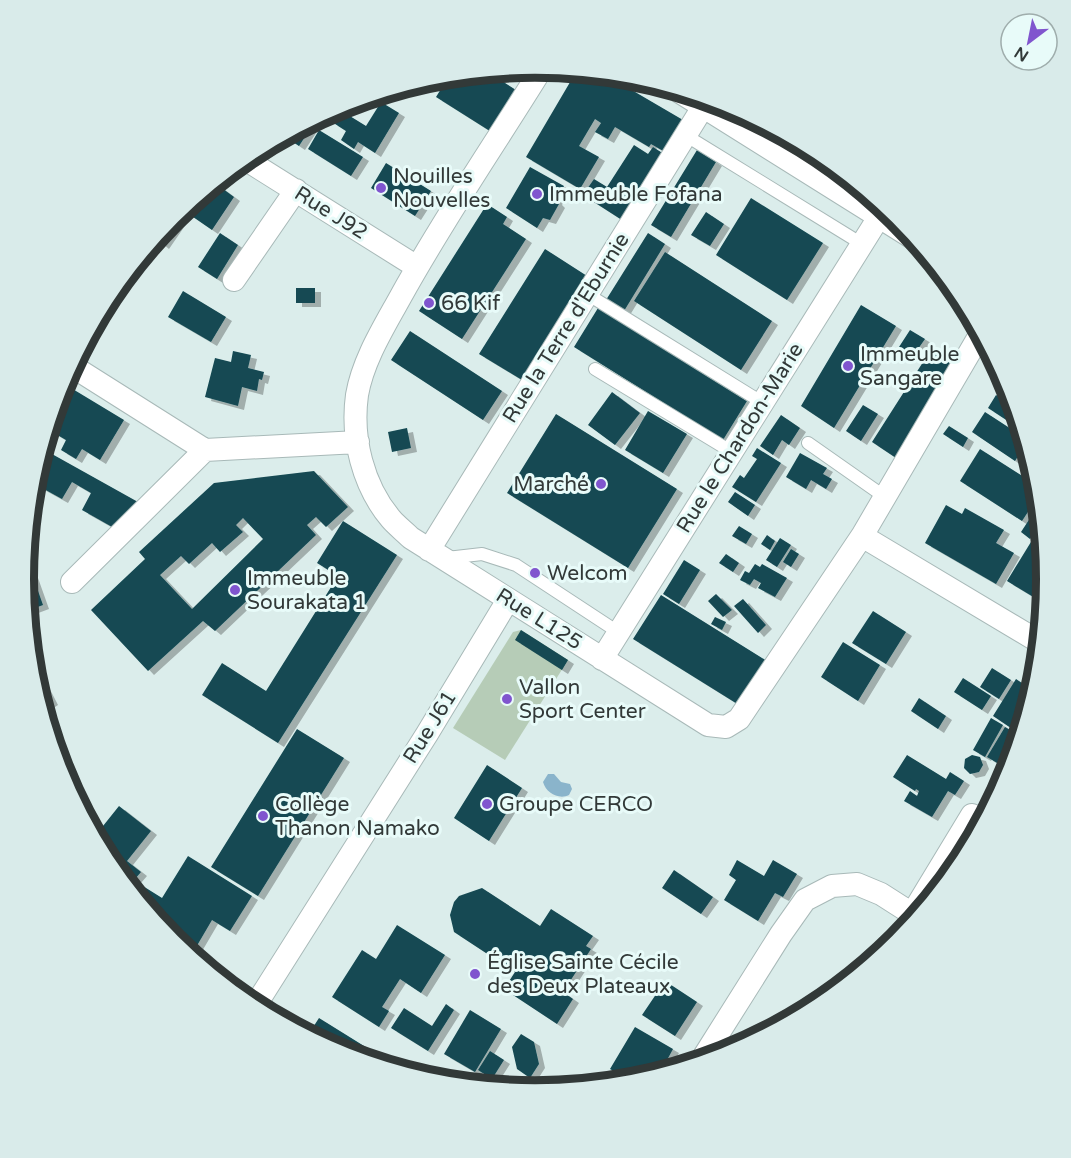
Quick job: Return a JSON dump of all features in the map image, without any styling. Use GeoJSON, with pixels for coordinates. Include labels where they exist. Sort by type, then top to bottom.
{"type":"FeatureCollection","features":[{"type":"Feature","properties":{"kind":"street","name":"Rue L125"},"geometry":{"type":"LineString","coordinates":[[536,78],[417,267],[367,362],[357,395],[356,430],[360,461],[374,493],[385,510],[411,538],[708,725],[726,727],[740,718],[862,536],[976,341]]}},
{"type":"Feature","properties":{"kind":"street","name":"Rue la Terre d'Eburnie"},"geometry":{"type":"LineString","coordinates":[[436,554],[587,294],[703,107]]}},
{"type":"Feature","properties":{"kind":"street"},"geometry":{"type":"LineString","coordinates":[[705,108],[790,149],[887,222]]}},
{"type":"Feature","properties":{"kind":"street","name":"Rue J92"},"geometry":{"type":"LineString","coordinates":[[254,164],[417,267]]}},
{"type":"Feature","properties":{"kind":"street"},"geometry":{"type":"LineString","coordinates":[[234,280],[296,190]]}},
{"type":"Feature","properties":{"kind":"street","name":"Rue le Chardon-Marie"},"geometry":{"type":"LineString","coordinates":[[602,659],[879,217]]}},
{"type":"Feature","properties":{"kind":"street"},"geometry":{"type":"LineString","coordinates":[[80,371],[205,450],[358,442]]}},
{"type":"Feature","properties":{"kind":"street"},"geometry":{"type":"LineString","coordinates":[[72,582],[205,450]]}},
{"type":"Feature","properties":{"kind":"street"},"geometry":{"type":"LineString","coordinates":[[862,536],[1033,638]]}},
{"type":"Feature","properties":{"kind":"street","name":"Rue J61"},"geometry":{"type":"LineString","coordinates":[[260,998],[421,744],[508,600]]}},
{"type":"Feature","properties":{"kind":"street"},"geometry":{"type":"LineString","coordinates":[[933,884],[972,815]]}},
{"type":"Feature","properties":{"kind":"street"},"geometry":{"type":"LineString","coordinates":[[709,1049],[805,900],[832,886],[857,884],[881,894],[909,912]]}},
{"type":"Feature","properties":{"kind":"lane"},"geometry":{"type":"LineString","coordinates":[[685,135],[862,244]]}},
{"type":"Feature","properties":{"kind":"lane"},"geometry":{"type":"LineString","coordinates":[[587,294],[763,403]]}},
{"type":"Feature","properties":{"kind":"lane"},"geometry":{"type":"LineString","coordinates":[[595,369],[732,452]]}},
{"type":"Feature","properties":{"kind":"lane"},"geometry":{"type":"LineString","coordinates":[[808,443],[885,497]]}},
{"type":"Feature","properties":{"kind":"lane"},"geometry":{"type":"LineString","coordinates":[[436,554],[482,554],[516,565],[618,632]]}},
{"type":"Feature","properties":{"kind":"green space","name":"Vallon Sport Center"},"geometry":{"type":"Polygon","coordinates":[[[521,630],[568,660],[505,760],[453,728],[513,632],[521,630]]]}},
{"type":"Feature","properties":{"kind":"water"},"geometry":{"type":"Polygon","coordinates":[[[548,774],[554,774],[561,782],[570,784],[572,789],[569,795],[557,796],[547,789],[543,782],[548,774]]]}},
{"type":"Feature","properties":{"kind":"building"},"geometry":{"type":"Polygon","coordinates":[[[499,79],[519,92],[493,133],[436,97],[442,87],[499,79]]]}},
{"type":"Feature","properties":{"kind":"building"},"geometry":{"type":"Polygon","coordinates":[[[572,79],[626,87],[683,120],[665,152],[651,144],[649,147],[615,127],[608,139],[595,132],[601,123],[595,119],[579,146],[599,157],[580,189],[526,157],[572,79]]]}},
{"type":"Feature","properties":{"kind":"building"},"geometry":{"type":"Polygon","coordinates":[[[380,103],[399,113],[375,153],[358,142],[354,149],[341,140],[346,131],[332,122],[348,115],[366,126],[380,103]]]}},
{"type":"Feature","properties":{"kind":"building"},"geometry":{"type":"Polygon","coordinates":[[[319,130],[363,157],[351,176],[308,149],[319,130]]]}},
{"type":"Feature","properties":{"kind":"building"},"geometry":{"type":"Polygon","coordinates":[[[307,134],[299,146],[292,141],[307,134]]]}},
{"type":"Feature","properties":{"kind":"building"},"geometry":{"type":"Polygon","coordinates":[[[634,145],[648,154],[653,147],[667,156],[625,222],[583,195],[594,179],[607,187],[634,145]]]}},
{"type":"Feature","properties":{"kind":"building"},"geometry":{"type":"Polygon","coordinates":[[[697,150],[716,162],[671,237],[651,225],[697,150]]]}},
{"type":"Feature","properties":{"kind":"building"},"geometry":{"type":"Polygon","coordinates":[[[386,163],[431,191],[415,216],[371,188],[386,163]]]}},
{"type":"Feature","properties":{"kind":"building","name":"Immeuble Fofana"},"geometry":{"type":"Polygon","coordinates":[[[530,167],[564,186],[556,201],[559,204],[550,220],[543,218],[537,228],[506,208],[530,167]]]}},
{"type":"Feature","properties":{"kind":"building"},"geometry":{"type":"Polygon","coordinates":[[[223,189],[234,197],[212,230],[191,215],[223,189]]]}},
{"type":"Feature","properties":{"kind":"building"},"geometry":{"type":"Polygon","coordinates":[[[751,198],[823,243],[787,300],[716,255],[751,198]]]}},
{"type":"Feature","properties":{"kind":"building"},"geometry":{"type":"Polygon","coordinates":[[[487,204],[507,217],[503,224],[526,239],[462,339],[419,311],[487,204]]]}},
{"type":"Feature","properties":{"kind":"building"},"geometry":{"type":"Polygon","coordinates":[[[706,212],[724,224],[710,246],[691,235],[706,212]]]}},
{"type":"Feature","properties":{"kind":"building"},"geometry":{"type":"Polygon","coordinates":[[[220,233],[238,245],[217,279],[198,267],[220,233]]]}},
{"type":"Feature","properties":{"kind":"building"},"geometry":{"type":"Polygon","coordinates":[[[648,233],[665,244],[624,311],[606,300],[648,233]]]}},
{"type":"Feature","properties":{"kind":"building"},"geometry":{"type":"Polygon","coordinates":[[[545,249],[587,276],[522,380],[479,354],[545,249]]]}},
{"type":"Feature","properties":{"kind":"building"},"geometry":{"type":"Polygon","coordinates":[[[665,252],[772,321],[741,370],[634,301],[665,252]]]}},
{"type":"Feature","properties":{"kind":"building"},"geometry":{"type":"Polygon","coordinates":[[[296,288],[315,288],[315,303],[296,303],[296,288]]]}},
{"type":"Feature","properties":{"kind":"building"},"geometry":{"type":"Polygon","coordinates":[[[183,291],[226,317],[211,342],[168,317],[183,291]]]}},
{"type":"Feature","properties":{"kind":"building","name":"Immeuble Sangare"},"geometry":{"type":"Polygon","coordinates":[[[861,305],[896,326],[834,428],[801,406],[861,305]]]}},
{"type":"Feature","properties":{"kind":"building"},"geometry":{"type":"Polygon","coordinates":[[[598,308],[747,401],[723,440],[574,347],[598,308]]]}},
{"type":"Feature","properties":{"kind":"building"},"geometry":{"type":"Polygon","coordinates":[[[910,330],[925,339],[913,356],[899,347],[910,330]]]}},
{"type":"Feature","properties":{"kind":"building"},"geometry":{"type":"Polygon","coordinates":[[[410,331],[502,391],[483,420],[391,360],[410,331]]]}},
{"type":"Feature","properties":{"kind":"building"},"geometry":{"type":"Polygon","coordinates":[[[932,348],[960,366],[899,460],[872,442],[932,348]]]}},
{"type":"Feature","properties":{"kind":"building"},"geometry":{"type":"Polygon","coordinates":[[[233,351],[251,355],[248,368],[264,372],[262,380],[259,379],[257,391],[242,387],[238,406],[205,397],[215,358],[231,362],[233,351]]]}},
{"type":"Feature","properties":{"kind":"building"},"geometry":{"type":"Polygon","coordinates":[[[72,389],[124,420],[100,460],[82,449],[76,459],[61,450],[66,440],[56,434],[72,389]]]}},
{"type":"Feature","properties":{"kind":"building"},"geometry":{"type":"Polygon","coordinates":[[[612,392],[640,413],[615,445],[588,425],[612,392]]]}},
{"type":"Feature","properties":{"kind":"building"},"geometry":{"type":"Polygon","coordinates":[[[996,395],[1003,399],[1012,423],[988,408],[996,395]]]}},
{"type":"Feature","properties":{"kind":"building"},"geometry":{"type":"Polygon","coordinates":[[[863,405],[878,414],[861,441],[846,431],[863,405]]]}},
{"type":"Feature","properties":{"kind":"building"},"geometry":{"type":"Polygon","coordinates":[[[648,411],[687,434],[663,473],[625,450],[648,411]]]}},
{"type":"Feature","properties":{"kind":"building"},"geometry":{"type":"Polygon","coordinates":[[[985,412],[1014,431],[1020,453],[1015,461],[972,432],[985,412]]]}},
{"type":"Feature","properties":{"kind":"building"},"geometry":{"type":"Polygon","coordinates":[[[556,414],[677,489],[628,568],[507,493],[556,414]]]}},
{"type":"Feature","properties":{"kind":"building"},"geometry":{"type":"Polygon","coordinates":[[[781,415],[800,428],[789,445],[782,440],[773,455],[760,446],[781,415]]]}},
{"type":"Feature","properties":{"kind":"building"},"geometry":{"type":"Polygon","coordinates":[[[949,426],[968,438],[963,447],[943,434],[949,426]]]}},
{"type":"Feature","properties":{"kind":"building"},"geometry":{"type":"Polygon","coordinates":[[[407,428],[411,448],[392,452],[388,432],[407,428]]]}},
{"type":"Feature","properties":{"kind":"building"},"geometry":{"type":"Polygon","coordinates":[[[757,448],[781,463],[756,502],[732,487],[740,475],[744,478],[757,459],[752,456],[757,448]]]}},
{"type":"Feature","properties":{"kind":"building"},"geometry":{"type":"Polygon","coordinates":[[[980,449],[1026,479],[1031,507],[1022,521],[960,481],[980,449]]]}},
{"type":"Feature","properties":{"kind":"building"},"geometry":{"type":"Polygon","coordinates":[[[51,453],[138,502],[121,532],[82,510],[91,493],[72,482],[62,499],[43,488],[51,453]]]}},
{"type":"Feature","properties":{"kind":"building"},"geometry":{"type":"Polygon","coordinates":[[[800,453],[827,468],[823,474],[832,479],[826,489],[811,480],[806,489],[786,477],[800,453]]]}},
{"type":"Feature","properties":{"kind":"building"},"geometry":{"type":"Polygon","coordinates":[[[314,471],[348,507],[326,527],[316,517],[307,525],[316,535],[215,631],[203,621],[148,671],[91,610],[145,559],[139,552],[214,483],[314,471]],[[243,518],[236,525],[243,532],[220,552],[212,543],[189,564],[181,556],[160,575],[192,609],[263,539],[243,518]]]}},
{"type":"Feature","properties":{"kind":"building"},"geometry":{"type":"Polygon","coordinates":[[[735,492],[755,505],[748,516],[728,502],[735,492]]]}},
{"type":"Feature","properties":{"kind":"building"},"geometry":{"type":"Polygon","coordinates":[[[946,505],[962,514],[965,508],[1004,530],[996,543],[1014,553],[996,584],[925,543],[946,505]]]}},
{"type":"Feature","properties":{"kind":"building"},"geometry":{"type":"Polygon","coordinates":[[[1032,515],[1034,533],[1030,539],[1021,532],[1032,515]]]}},
{"type":"Feature","properties":{"kind":"building"},"geometry":{"type":"Polygon","coordinates":[[[343,521],[397,555],[278,743],[202,695],[222,663],[266,691],[338,576],[317,563],[343,521]]]}},
{"type":"Feature","properties":{"kind":"building"},"geometry":{"type":"Polygon","coordinates":[[[739,526],[752,534],[746,544],[732,536],[739,526]]]}},
{"type":"Feature","properties":{"kind":"building"},"geometry":{"type":"Polygon","coordinates":[[[767,535],[775,541],[770,550],[761,544],[767,535]]]}},
{"type":"Feature","properties":{"kind":"building"},"geometry":{"type":"Polygon","coordinates":[[[1034,537],[1035,598],[1007,581],[1034,537]]]}},
{"type":"Feature","properties":{"kind":"building"},"geometry":{"type":"Polygon","coordinates":[[[780,538],[791,545],[777,567],[766,560],[780,538]]]}},
{"type":"Feature","properties":{"kind":"building"},"geometry":{"type":"Polygon","coordinates":[[[791,549],[799,554],[791,567],[783,562],[791,549]]]}},
{"type":"Feature","properties":{"kind":"building"},"geometry":{"type":"Polygon","coordinates":[[[726,554],[739,563],[733,572],[719,563],[726,554]]]}},
{"type":"Feature","properties":{"kind":"building"},"geometry":{"type":"Polygon","coordinates":[[[684,560],[700,570],[679,604],[663,594],[684,560]]]}},
{"type":"Feature","properties":{"kind":"building"},"geometry":{"type":"Polygon","coordinates":[[[755,564],[760,567],[762,564],[787,578],[775,597],[758,588],[761,583],[754,579],[750,585],[740,580],[745,571],[749,573],[755,564]]]}},
{"type":"Feature","properties":{"kind":"building"},"geometry":{"type":"Polygon","coordinates":[[[34,580],[43,605],[36,608],[34,580]]]}},
{"type":"Feature","properties":{"kind":"building"},"geometry":{"type":"Polygon","coordinates":[[[716,594],[732,610],[723,617],[708,601],[716,594]]]}},
{"type":"Feature","properties":{"kind":"building"},"geometry":{"type":"Polygon","coordinates":[[[661,595],[767,661],[739,705],[633,639],[661,595]]]}},
{"type":"Feature","properties":{"kind":"building"},"geometry":{"type":"Polygon","coordinates":[[[743,599],[766,625],[758,633],[734,606],[743,599]]]}},
{"type":"Feature","properties":{"kind":"building"},"geometry":{"type":"Polygon","coordinates":[[[873,611],[906,632],[886,664],[852,643],[873,611]]]}},
{"type":"Feature","properties":{"kind":"building"},"geometry":{"type":"Polygon","coordinates":[[[715,617],[726,622],[722,630],[711,624],[715,617]]]}},
{"type":"Feature","properties":{"kind":"building"},"geometry":{"type":"Polygon","coordinates":[[[521,630],[568,660],[562,670],[515,640],[521,630]]]}},
{"type":"Feature","properties":{"kind":"building"},"geometry":{"type":"Polygon","coordinates":[[[843,642],[880,665],[858,701],[821,677],[843,642]]]}},
{"type":"Feature","properties":{"kind":"building"},"geometry":{"type":"Polygon","coordinates":[[[992,668],[1011,680],[999,699],[980,687],[992,668]]]}},
{"type":"Feature","properties":{"kind":"building"},"geometry":{"type":"Polygon","coordinates":[[[963,678],[991,696],[982,710],[954,692],[963,678]]]}},
{"type":"Feature","properties":{"kind":"building"},"geometry":{"type":"Polygon","coordinates":[[[1016,679],[1025,685],[1013,729],[993,716],[1016,679]]]}},
{"type":"Feature","properties":{"kind":"building"},"geometry":{"type":"Polygon","coordinates":[[[919,698],[946,716],[938,729],[911,711],[919,698]]]}},
{"type":"Feature","properties":{"kind":"building"},"geometry":{"type":"Polygon","coordinates":[[[991,718],[1003,725],[985,757],[973,750],[991,718]]]}},
{"type":"Feature","properties":{"kind":"building"},"geometry":{"type":"Polygon","coordinates":[[[1005,727],[1012,731],[1000,765],[987,757],[1005,727]]]}},
{"type":"Feature","properties":{"kind":"building"},"geometry":{"type":"Polygon","coordinates":[[[297,729],[344,758],[258,896],[211,867],[297,729]]]}},
{"type":"Feature","properties":{"kind":"building"},"geometry":{"type":"Polygon","coordinates":[[[907,755],[946,779],[950,772],[964,781],[955,795],[948,791],[932,817],[904,801],[910,791],[917,796],[919,791],[916,789],[915,791],[893,777],[907,755]]]}},
{"type":"Feature","properties":{"kind":"building"},"geometry":{"type":"Polygon","coordinates":[[[972,755],[980,757],[983,765],[979,772],[970,774],[964,768],[965,759],[972,755]]]}},
{"type":"Feature","properties":{"kind":"building"},"geometry":{"type":"Polygon","coordinates":[[[487,765],[522,788],[489,841],[454,818],[487,765]]]}},
{"type":"Feature","properties":{"kind":"building"},"geometry":{"type":"Polygon","coordinates":[[[119,806],[151,831],[127,861],[141,872],[135,879],[119,857],[101,828],[119,806]]]}},
{"type":"Feature","properties":{"kind":"building"},"geometry":{"type":"Polygon","coordinates":[[[188,856],[252,896],[230,931],[212,920],[196,947],[138,884],[162,898],[188,856]]]}},
{"type":"Feature","properties":{"kind":"building"},"geometry":{"type":"Polygon","coordinates":[[[737,860],[764,876],[773,860],[797,874],[783,897],[775,893],[758,921],[724,900],[736,880],[729,875],[737,860]]]}},
{"type":"Feature","properties":{"kind":"building"},"geometry":{"type":"Polygon","coordinates":[[[674,870],[713,897],[701,914],[662,888],[674,870]]]}},
{"type":"Feature","properties":{"kind":"building"},"geometry":{"type":"Polygon","coordinates":[[[482,888],[540,926],[551,909],[593,936],[586,946],[591,949],[563,992],[573,999],[557,1024],[504,989],[515,972],[454,932],[450,915],[454,902],[459,896],[482,888]]]}},
{"type":"Feature","properties":{"kind":"building"},"geometry":{"type":"Polygon","coordinates":[[[397,925],[445,955],[421,993],[400,979],[382,1007],[389,1011],[379,1027],[332,997],[362,950],[376,959],[397,925]]]}},
{"type":"Feature","properties":{"kind":"building"},"geometry":{"type":"Polygon","coordinates":[[[665,981],[697,1002],[675,1036],[642,1015],[665,981]]]}},
{"type":"Feature","properties":{"kind":"building"},"geometry":{"type":"Polygon","coordinates":[[[446,1004],[454,1010],[428,1051],[391,1028],[404,1008],[432,1026],[446,1004]]]}},
{"type":"Feature","properties":{"kind":"building"},"geometry":{"type":"Polygon","coordinates":[[[470,1010],[501,1029],[475,1072],[444,1054],[470,1010]]]}},
{"type":"Feature","properties":{"kind":"building"},"geometry":{"type":"Polygon","coordinates":[[[319,1018],[377,1054],[344,1042],[313,1027],[319,1018]]]}},
{"type":"Feature","properties":{"kind":"building"},"geometry":{"type":"Polygon","coordinates":[[[635,1027],[673,1049],[666,1063],[617,1073],[610,1069],[635,1027]]]}},
{"type":"Feature","properties":{"kind":"building"},"geometry":{"type":"Polygon","coordinates":[[[521,1034],[534,1042],[539,1064],[530,1078],[517,1069],[512,1047],[521,1034]]]}},
{"type":"Feature","properties":{"kind":"building"},"geometry":{"type":"Polygon","coordinates":[[[490,1051],[504,1060],[493,1078],[478,1070],[490,1051]]]}},
{"type":"Feature","properties":{"kind":"place","name":"Nouilles Nouvelles"},"geometry":{"type":"Point","coordinates":[381,188]}},
{"type":"Feature","properties":{"kind":"place","name":"Immeuble Fofana"},"geometry":{"type":"Point","coordinates":[537,194]}},
{"type":"Feature","properties":{"kind":"place","name":"66 Kif"},"geometry":{"type":"Point","coordinates":[429,303]}},
{"type":"Feature","properties":{"kind":"place","name":"Immeuble Sangare"},"geometry":{"type":"Point","coordinates":[848,366]}},
{"type":"Feature","properties":{"kind":"place","name":"Marché"},"geometry":{"type":"Point","coordinates":[601,484]}},
{"type":"Feature","properties":{"kind":"place","name":"Welcom"},"geometry":{"type":"Point","coordinates":[535,573]}},
{"type":"Feature","properties":{"kind":"place","name":"Immeuble Sourakata 1"},"geometry":{"type":"Point","coordinates":[235,590]}},
{"type":"Feature","properties":{"kind":"place","name":"Vallon Sport Center"},"geometry":{"type":"Point","coordinates":[507,699]}},
{"type":"Feature","properties":{"kind":"place","name":"Groupe CERCO"},"geometry":{"type":"Point","coordinates":[487,804]}},
{"type":"Feature","properties":{"kind":"place","name":"Collège Thanon Namako"},"geometry":{"type":"Point","coordinates":[263,816]}},
{"type":"Feature","properties":{"kind":"place","name":"Église Sainte Cécile des Deux Plateaux"},"geometry":{"type":"Point","coordinates":[475,974]}}]}
